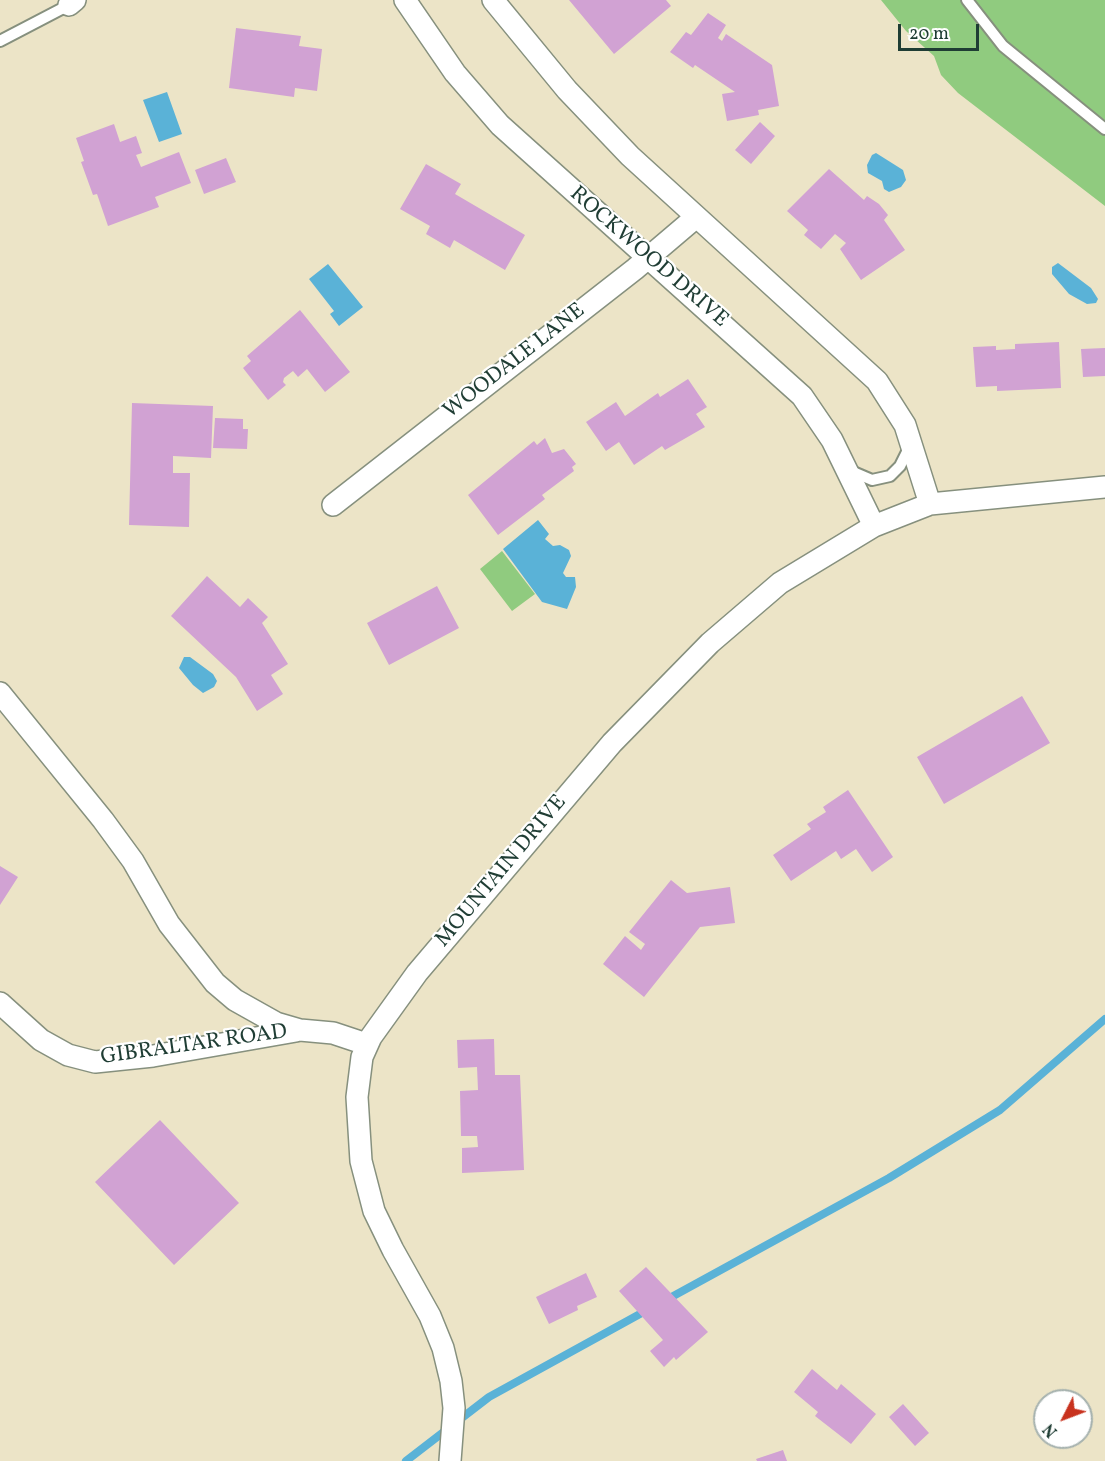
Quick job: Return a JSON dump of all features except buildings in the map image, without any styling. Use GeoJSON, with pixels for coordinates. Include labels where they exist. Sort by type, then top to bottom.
{"type":"FeatureCollection","features":[{"type":"Feature","properties":{"kind":"street","name":"ROCKWOOD DRIVE"},"geometry":{"type":"LineString","coordinates":[[405,0],[455,73],[493,117],[615,230],[802,396],[817,415],[848,469],[874,526]]}},
{"type":"Feature","properties":{"kind":"street"},"geometry":{"type":"LineString","coordinates":[[493,0],[567,90],[630,156],[695,218],[871,374],[897,409],[911,440],[930,504]]}},
{"type":"Feature","properties":{"kind":"street","name":"WOODALE LANE"},"geometry":{"type":"LineString","coordinates":[[333,505],[695,218]]}},
{"type":"Feature","properties":{"kind":"street","name":"MOUNTAIN DRIVE"},"geometry":{"type":"LineString","coordinates":[[366,1044],[417,974],[612,743],[710,643],[780,583],[874,526],[930,504],[1105,487]]}},
{"type":"Feature","properties":{"kind":"street"},"geometry":{"type":"LineString","coordinates":[[0,693],[78,786],[123,846],[169,924],[205,974],[235,1000],[260,1016],[300,1030],[333,1033],[366,1044],[357,1097],[361,1161],[374,1211],[430,1316],[443,1348],[451,1381],[454,1408],[450,1461]]}},
{"type":"Feature","properties":{"kind":"street","name":"GIBRALTAR ROAD"},"geometry":{"type":"LineString","coordinates":[[0,1003],[41,1040],[68,1055],[95,1062],[224,1045],[300,1030]]}},
{"type":"Feature","properties":{"kind":"lane"},"geometry":{"type":"LineString","coordinates":[[967,0],[1003,46],[1105,129]]}},
{"type":"Feature","properties":{"kind":"lane"},"geometry":{"type":"LineString","coordinates":[[0,41],[72,2]]}},
{"type":"Feature","properties":{"kind":"lane"},"geometry":{"type":"LineString","coordinates":[[848,469],[872,480],[890,476],[905,458],[911,440]]}},
{"type":"Feature","properties":{"kind":"green space"},"geometry":{"type":"Polygon","coordinates":[[[881,0],[1105,0],[1105,206],[958,93],[941,75],[934,56],[906,31],[881,0]]]}},
{"type":"Feature","properties":{"kind":"green space"},"geometry":{"type":"Polygon","coordinates":[[[502,551],[535,594],[512,611],[480,569],[502,551]]]}},
{"type":"Feature","properties":{"kind":"water"},"geometry":{"type":"Polygon","coordinates":[[[167,92],[182,134],[159,142],[143,100],[167,92]]]}},
{"type":"Feature","properties":{"kind":"water"},"geometry":{"type":"Polygon","coordinates":[[[876,153],[903,170],[906,180],[901,187],[889,192],[884,189],[882,181],[868,173],[867,165],[872,155],[876,153]]]}},
{"type":"Feature","properties":{"kind":"water"},"geometry":{"type":"Polygon","coordinates":[[[1058,263],[1091,288],[1098,299],[1096,303],[1087,304],[1069,294],[1052,274],[1052,267],[1058,263]]]}},
{"type":"Feature","properties":{"kind":"water"},"geometry":{"type":"Polygon","coordinates":[[[328,264],[363,307],[339,326],[330,314],[334,311],[309,279],[328,264]]]}},
{"type":"Feature","properties":{"kind":"water"},"geometry":{"type":"Polygon","coordinates":[[[538,520],[549,534],[545,539],[553,546],[560,545],[569,550],[571,556],[563,573],[566,577],[575,577],[576,587],[567,609],[542,602],[503,549],[538,520]]]}},
{"type":"Feature","properties":{"kind":"water"},"geometry":{"type":"Polygon","coordinates":[[[184,657],[190,657],[213,674],[217,681],[214,687],[203,693],[193,685],[179,668],[184,657]]]}},
{"type":"Feature","properties":{"kind":"waterway"},"geometry":{"type":"LineString","coordinates":[[666,1300],[889,1178],[1000,1110],[1105,1019]]}},
{"type":"Feature","properties":{"kind":"waterway"},"geometry":{"type":"LineString","coordinates":[[406,1461],[489,1397],[649,1309]]}}]}
